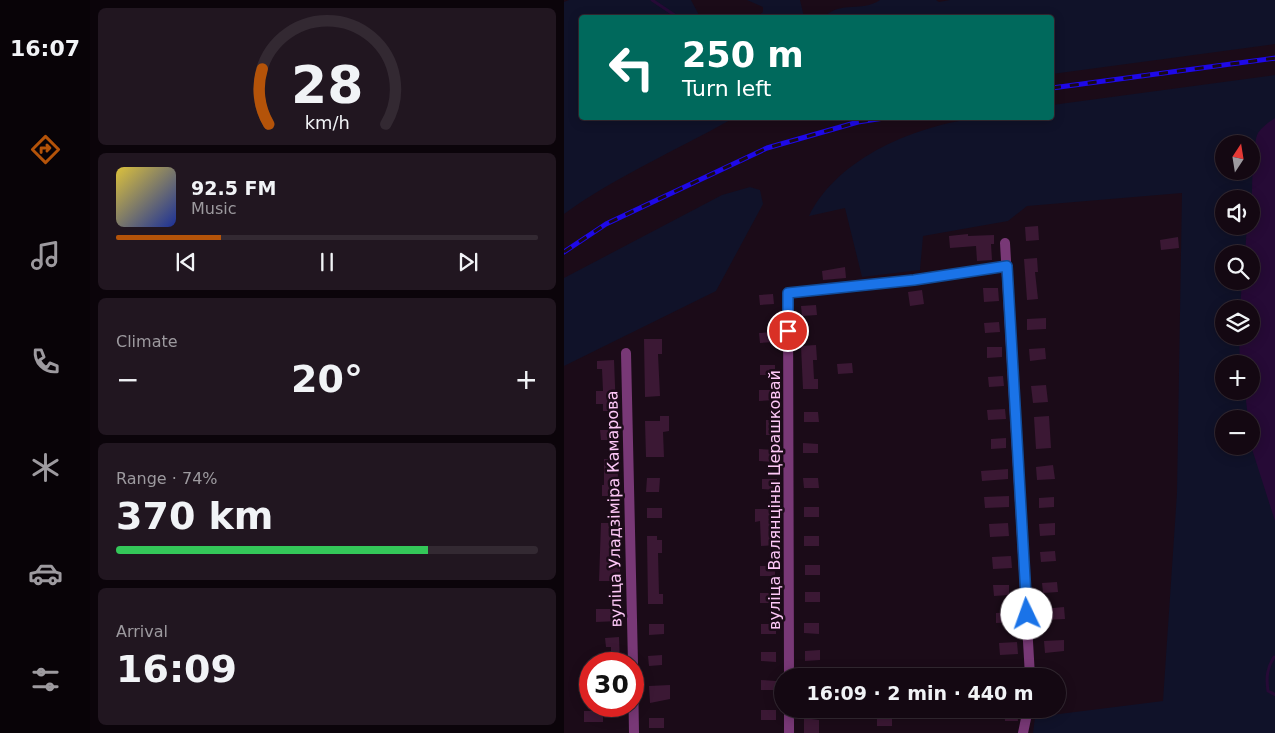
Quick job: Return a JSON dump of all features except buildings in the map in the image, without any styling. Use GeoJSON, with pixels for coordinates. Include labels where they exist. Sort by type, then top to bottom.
{"type":"FeatureCollection","features":[{"type":"Feature","properties":{"kind":"street"},"geometry":{"type":"LineString","coordinates":[[1005,243],[1030,668]]}},
{"type":"Feature","properties":{"kind":"street","name":"вуліца Валянціны Церашковай"},"geometry":{"type":"LineString","coordinates":[[789,668],[788,293],[914,280],[1007,266]]}},
{"type":"Feature","properties":{"kind":"street","name":"вуліца Уладзіміра Камарова"},"geometry":{"type":"LineString","coordinates":[[626,353],[633,652]]}},
{"type":"Feature","properties":{"kind":"street"},"geometry":{"type":"LineString","coordinates":[[634,717],[634,733]]}},
{"type":"Feature","properties":{"kind":"street"},"geometry":{"type":"LineString","coordinates":[[789,718],[790,733]]}},
{"type":"Feature","properties":{"kind":"street"},"geometry":{"type":"LineString","coordinates":[[1023,733],[1026,718]]}},
{"type":"Feature","properties":{"kind":"shaded area"},"geometry":{"type":"Polygon","coordinates":[[[569,0],[691,0],[699,15],[579,15],[579,120],[730,120],[604,188],[564,214],[564,2],[569,0]]]}},
{"type":"Feature","properties":{"kind":"shaded area"},"geometry":{"type":"Polygon","coordinates":[[[747,0],[800,0],[804,15],[759,15],[763,12],[763,7],[747,0]]]}},
{"type":"Feature","properties":{"kind":"shaded area"},"geometry":{"type":"Polygon","coordinates":[[[880,0],[936,0],[939,2],[950,0],[1275,0],[1275,44],[1054,74],[1054,15],[827,15],[838,9],[873,4],[880,0]]]}},
{"type":"Feature","properties":{"kind":"shaded area"},"geometry":{"type":"Polygon","coordinates":[[[1275,75],[1275,733],[1033,733],[1035,718],[1066,718],[1066,713],[1163,701],[1177,493],[1182,193],[1027,206],[1008,221],[923,236],[920,270],[862,277],[845,208],[809,216],[822,195],[839,177],[859,161],[882,147],[930,128],[967,120],[1054,120],[1054,105],[1275,75]]]}},
{"type":"Feature","properties":{"kind":"shaded area"},"geometry":{"type":"Polygon","coordinates":[[[1275,118],[1275,521],[1254,455],[1260,455],[1260,410],[1247,410],[1246,400],[1260,400],[1260,355],[1240,355],[1239,345],[1260,345],[1260,300],[1241,300],[1241,290],[1260,290],[1260,245],[1246,245],[1246,235],[1260,235],[1260,190],[1252,190],[1252,180],[1260,180],[1260,135],[1257,135],[1275,118]]]}},
{"type":"Feature","properties":{"kind":"shaded area"},"geometry":{"type":"Polygon","coordinates":[[[750,187],[760,190],[763,204],[716,291],[564,366],[564,278],[722,195],[750,187]]]}},
{"type":"Feature","properties":{"kind":"waterway"},"geometry":{"type":"LineString","coordinates":[[652,0],[674,15]]}},
{"type":"Feature","properties":{"kind":"waterway"},"geometry":{"type":"LineString","coordinates":[[1274,657],[1268,669],[1267,681],[1268,691],[1276,695]]}},
{"type":"Feature","properties":{"kind":"railway"},"geometry":{"type":"LineString","coordinates":[[1054,88],[1276,58]]}},
{"type":"Feature","properties":{"kind":"railway"},"geometry":{"type":"LineString","coordinates":[[564,252],[606,224],[767,148],[871,120]]}},
{"type":"Feature","properties":{"kind":"route"},"geometry":{"type":"LineString","coordinates":[[788,331],[788,293],[914,280],[1007,266],[1027,614]]}}]}
